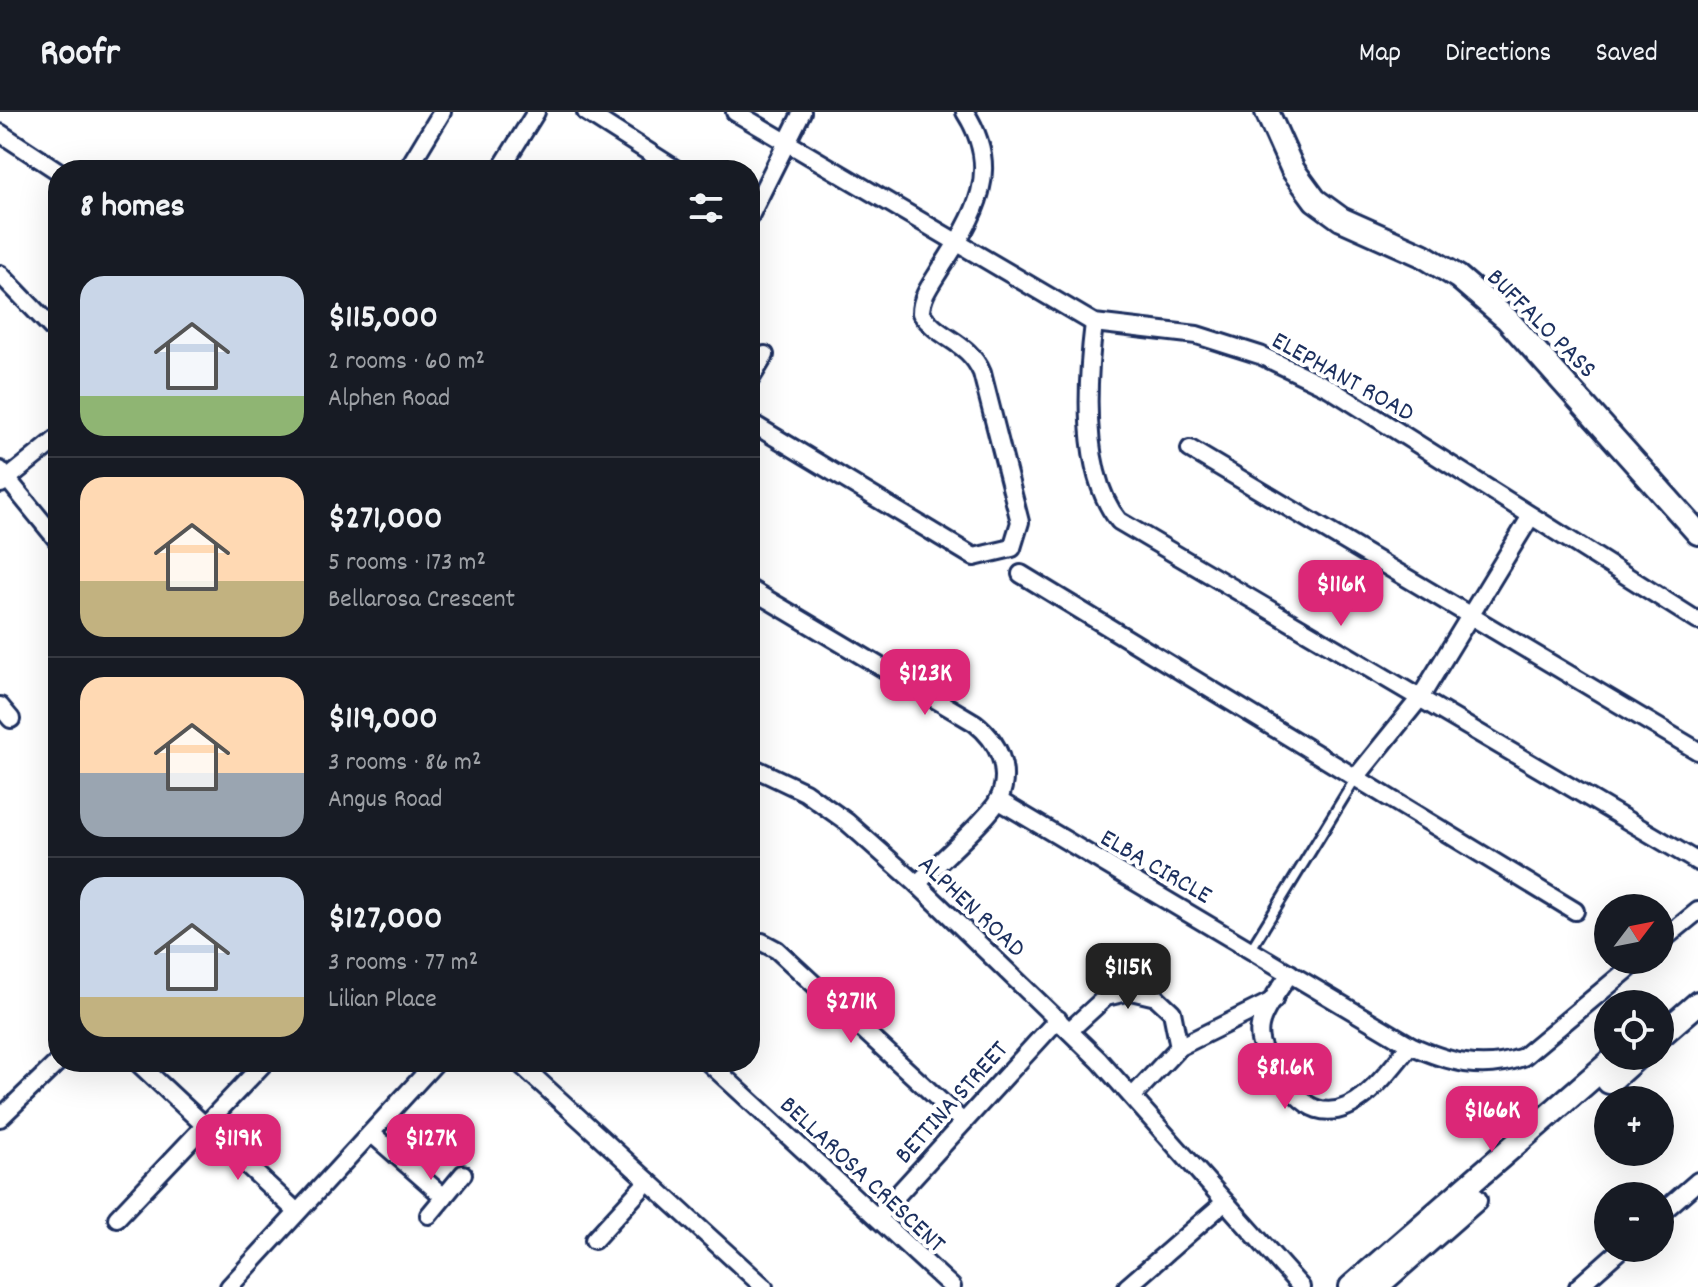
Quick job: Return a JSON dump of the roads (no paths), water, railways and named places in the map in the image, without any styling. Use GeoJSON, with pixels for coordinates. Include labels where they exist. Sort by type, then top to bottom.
{"type":"FeatureCollection","features":[{"type":"Feature","properties":{"kind":"main road","name":"BUFFALO PASS"},"geometry":{"type":"LineString","coordinates":[[1267,112],[1293,170],[1315,200],[1341,219],[1422,255],[1458,277],[1534,348],[1698,533]]}},
{"type":"Feature","properties":{"kind":"main road"},"geometry":{"type":"LineString","coordinates":[[1674,1007],[1698,986]]}},
{"type":"Feature","properties":{"kind":"main road"},"geometry":{"type":"LineString","coordinates":[[1674,1024],[1698,1003]]}},
{"type":"Feature","properties":{"kind":"main road"},"geometry":{"type":"LineString","coordinates":[[1351,1287],[1601,1070]]}},
{"type":"Feature","properties":{"kind":"main road"},"geometry":{"type":"LineString","coordinates":[[1376,1287],[1622,1070]]}},
{"type":"Feature","properties":{"kind":"street"},"geometry":{"type":"LineString","coordinates":[[413,160],[442,112]]}},
{"type":"Feature","properties":{"kind":"street"},"geometry":{"type":"LineString","coordinates":[[507,160],[536,112]]}},
{"type":"Feature","properties":{"kind":"street"},"geometry":{"type":"LineString","coordinates":[[586,112],[661,160]]}},
{"type":"Feature","properties":{"kind":"street","name":"ELEPHANT ROAD"},"geometry":{"type":"LineString","coordinates":[[735,112],[1094,323],[1197,335],[1260,355],[1329,388],[1698,621]]}},
{"type":"Feature","properties":{"kind":"street"},"geometry":{"type":"LineString","coordinates":[[760,195],[802,112]]}},
{"type":"Feature","properties":{"kind":"street"},"geometry":{"type":"LineString","coordinates":[[760,428],[974,557],[1012,548],[1020,522],[982,373],[973,353],[934,327],[921,313],[923,298],[957,244],[981,195],[985,173],[977,130],[965,112]]}},
{"type":"Feature","properties":{"kind":"street"},"geometry":{"type":"LineString","coordinates":[[0,133],[48,164]]}},
{"type":"Feature","properties":{"kind":"street"},"geometry":{"type":"LineString","coordinates":[[0,274],[48,324]]}},
{"type":"Feature","properties":{"kind":"street"},"geometry":{"type":"LineString","coordinates":[[1094,323],[1088,377],[1090,434],[1104,494],[1119,521],[1698,862]]}},
{"type":"Feature","properties":{"kind":"street"},"geometry":{"type":"LineString","coordinates":[[760,363],[765,355]]}},
{"type":"Feature","properties":{"kind":"street"},"geometry":{"type":"LineString","coordinates":[[48,445],[3,478],[48,530]]}},
{"type":"Feature","properties":{"kind":"street"},"geometry":{"type":"LineString","coordinates":[[1190,449],[1698,751]]}},
{"type":"Feature","properties":{"kind":"street"},"geometry":{"type":"LineString","coordinates":[[1357,776],[1420,698],[1531,516]]}},
{"type":"Feature","properties":{"kind":"street"},"geometry":{"type":"LineString","coordinates":[[1021,574],[1575,911]]}},
{"type":"Feature","properties":{"kind":"street"},"geometry":{"type":"LineString","coordinates":[[760,595],[990,735],[1000,751],[1003,768],[998,800],[917,884]]}},
{"type":"Feature","properties":{"kind":"street","name":"ALPHEN ROAD"},"geometry":{"type":"LineString","coordinates":[[760,771],[805,792],[847,822],[917,884],[1133,1096],[1301,1287]]}},
{"type":"Feature","properties":{"kind":"street","name":"ELBA CIRCLE"},"geometry":{"type":"LineString","coordinates":[[998,800],[1410,1045],[1446,1061],[1480,1066],[1504,1064],[1523,1057],[1622,974]]}},
{"type":"Feature","properties":{"kind":"street"},"geometry":{"type":"LineString","coordinates":[[1674,931],[1698,911]]}},
{"type":"Feature","properties":{"kind":"street"},"geometry":{"type":"LineString","coordinates":[[760,942],[777,950],[963,1122]]}},
{"type":"Feature","properties":{"kind":"street"},"geometry":{"type":"LineString","coordinates":[[1290,973],[1260,1022],[1258,1037],[1265,1054],[1300,1098],[1317,1109],[1334,1110],[1360,1097],[1389,1071],[1410,1045]]}},
{"type":"Feature","properties":{"kind":"street","name":"BETTINA STREET"},"geometry":{"type":"LineString","coordinates":[[878,1216],[963,1122],[1064,1025],[1106,997],[1131,991],[1156,997],[1172,1012],[1179,1047]]}},
{"type":"Feature","properties":{"kind":"street"},"geometry":{"type":"LineString","coordinates":[[1133,1096],[1179,1047],[1274,1000]]}},
{"type":"Feature","properties":{"kind":"street"},"geometry":{"type":"LineString","coordinates":[[0,1118],[48,1072]]}},
{"type":"Feature","properties":{"kind":"street"},"geometry":{"type":"LineString","coordinates":[[148,1072],[296,1211]]}},
{"type":"Feature","properties":{"kind":"street"},"geometry":{"type":"LineString","coordinates":[[117,1218],[256,1072]]}},
{"type":"Feature","properties":{"kind":"street"},"geometry":{"type":"LineString","coordinates":[[253,1287],[234,1282],[427,1072]]}},
{"type":"Feature","properties":{"kind":"street"},"geometry":{"type":"LineString","coordinates":[[529,1072],[764,1287]]}},
{"type":"Feature","properties":{"kind":"street","name":"BELLAROSA CRESCENT"},"geometry":{"type":"LineString","coordinates":[[719,1072],[952,1287]]}},
{"type":"Feature","properties":{"kind":"street"},"geometry":{"type":"LineString","coordinates":[[371,1133],[444,1197]]}},
{"type":"Feature","properties":{"kind":"street"},"geometry":{"type":"LineString","coordinates":[[429,1215],[463,1174]]}},
{"type":"Feature","properties":{"kind":"street"},"geometry":{"type":"LineString","coordinates":[[594,1240],[648,1181]]}},
{"type":"Feature","properties":{"kind":"street"},"geometry":{"type":"LineString","coordinates":[[1674,1202],[1698,1181]]}},
{"type":"Feature","properties":{"kind":"street"},"geometry":{"type":"LineString","coordinates":[[1127,1287],[1225,1202]]}},
{"type":"Feature","properties":{"kind":"street"},"geometry":{"type":"LineString","coordinates":[[1578,1287],[1606,1262]]}},
{"type":"Feature","properties":{"kind":"lane"},"geometry":{"type":"LineString","coordinates":[[1251,949],[1357,776]]}}]}
